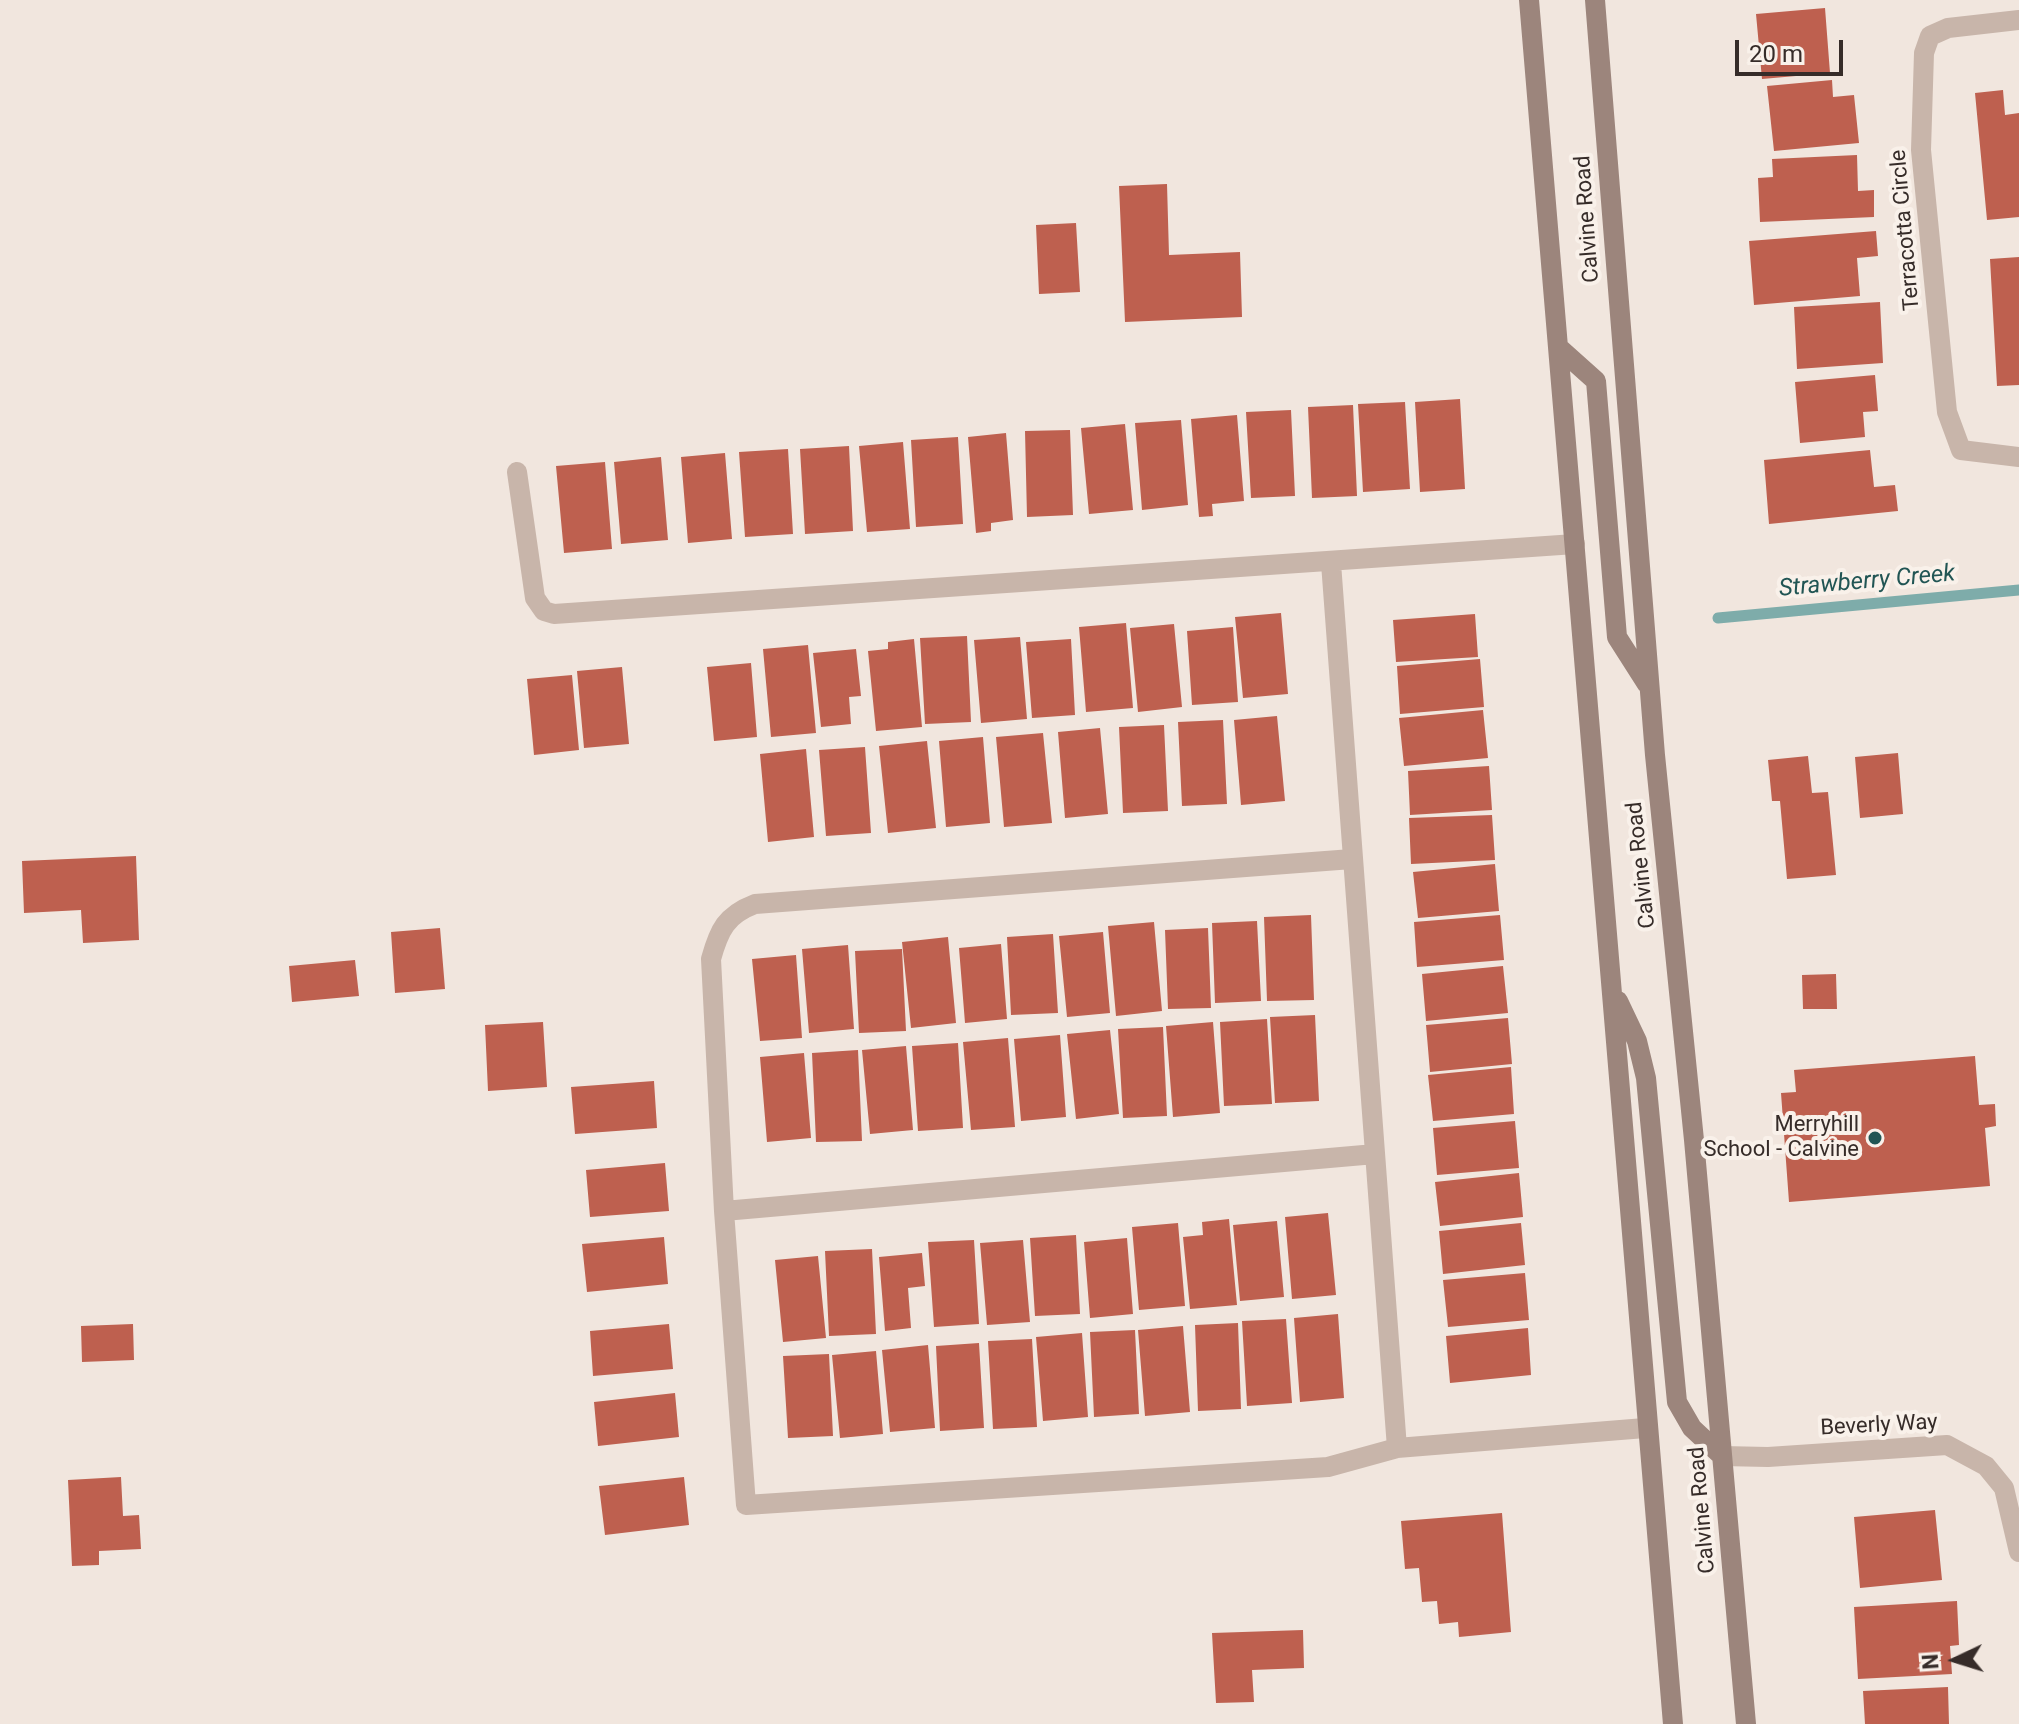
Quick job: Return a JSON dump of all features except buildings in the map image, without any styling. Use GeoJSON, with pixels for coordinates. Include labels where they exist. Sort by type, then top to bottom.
{"type":"FeatureCollection","features":[{"type":"Feature","properties":{"kind":"main road","name":"Calvine Road"},"geometry":{"type":"LineString","coordinates":[[1529,0],[1612,986],[1645,1428],[1673,1724]]}},
{"type":"Feature","properties":{"kind":"main road","name":"Calvine Road"},"geometry":{"type":"LineString","coordinates":[[1595,0],[1649,687],[1746,1724]]}},
{"type":"Feature","properties":{"kind":"main road"},"geometry":{"type":"LineString","coordinates":[[1558,347],[1596,381],[1617,637],[1649,687]]}},
{"type":"Feature","properties":{"kind":"main road"},"geometry":{"type":"LineString","coordinates":[[1612,986],[1637,1041],[1646,1078],[1677,1402],[1692,1428],[1722,1456]]}},
{"type":"Feature","properties":{"kind":"street","name":"Terracotta Circle"},"geometry":{"type":"LineString","coordinates":[[2019,20],[1948,28],[1930,36],[1924,53],[1921,150],[1947,412],[1961,450],[2019,457]]}},
{"type":"Feature","properties":{"kind":"street"},"geometry":{"type":"LineString","coordinates":[[517,472],[535,598],[544,611],[554,614],[1575,544]]}},
{"type":"Feature","properties":{"kind":"street"},"geometry":{"type":"LineString","coordinates":[[1331,563],[1397,1448]]}},
{"type":"Feature","properties":{"kind":"street"},"geometry":{"type":"LineString","coordinates":[[1352,859],[755,904],[736,911],[724,922],[711,959],[724,1211],[746,1505],[1328,1467],[1397,1448],[1645,1428]]}},
{"type":"Feature","properties":{"kind":"street"},"geometry":{"type":"LineString","coordinates":[[724,1211],[1375,1154]]}},
{"type":"Feature","properties":{"kind":"street","name":"Beverly Way"},"geometry":{"type":"LineString","coordinates":[[1722,1456],[1768,1457],[1947,1445],[1986,1466],[2004,1488],[2019,1552]]}},
{"type":"Feature","properties":{"kind":"waterway","name":"Strawberry Creek"},"geometry":{"type":"LineString","coordinates":[[1718,618],[2019,590]]}},
{"type":"Feature","properties":{"kind":"place","name":"Merryhill School - Calvine"},"geometry":{"type":"Point","coordinates":[1875,1138]}}]}
